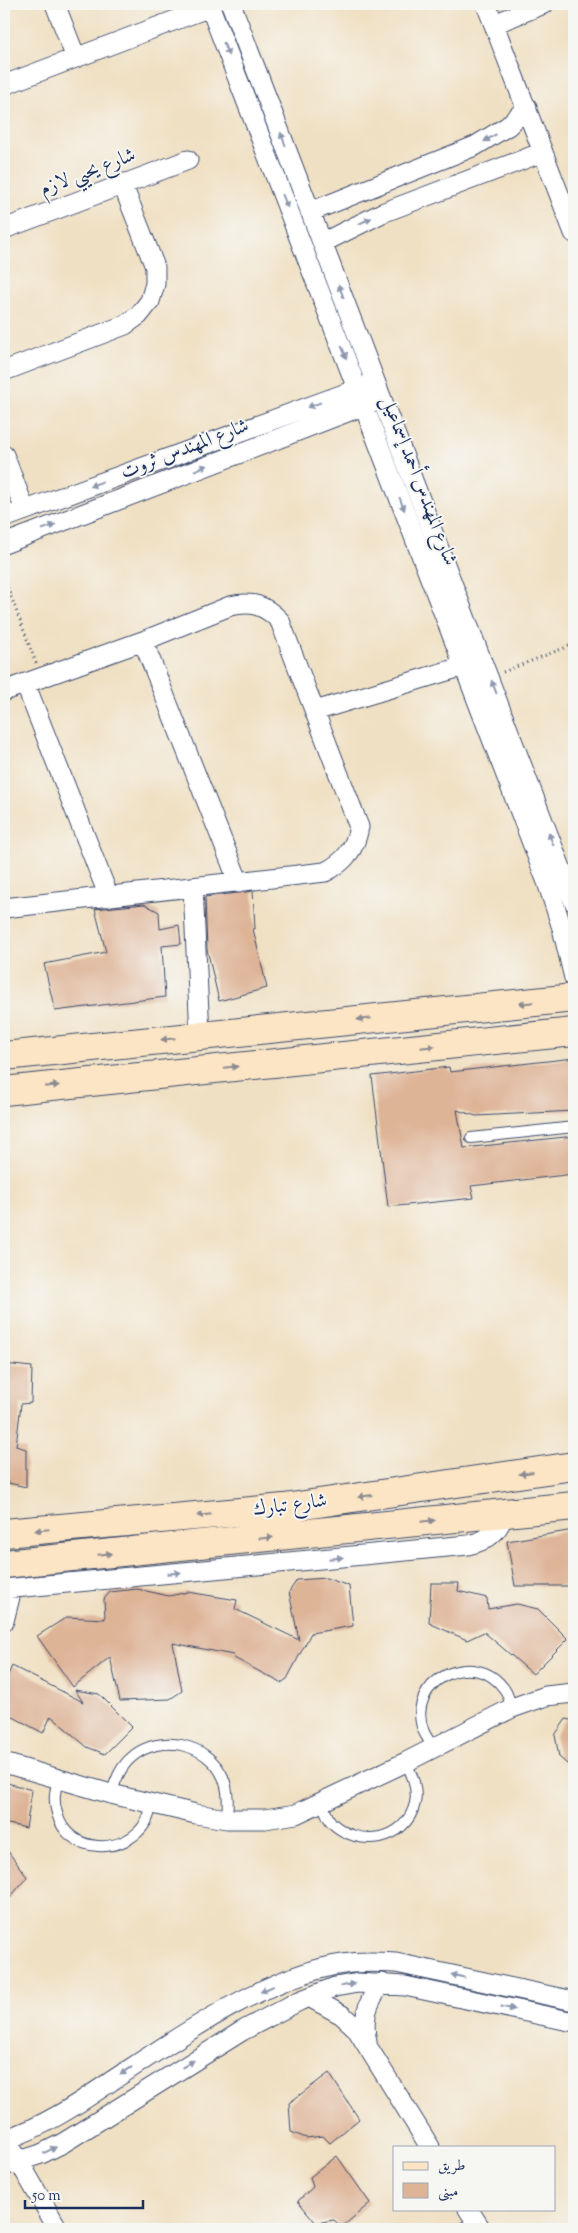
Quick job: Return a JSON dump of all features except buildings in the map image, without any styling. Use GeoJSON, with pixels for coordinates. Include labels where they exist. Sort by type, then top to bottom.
{"type":"FeatureCollection","features":[{"type":"Feature","properties":{"kind":"street"},"geometry":{"type":"LineString","coordinates":[[55,4],[76,58]]}},
{"type":"Feature","properties":{"kind":"street","name":"شارع المهندس أحمد إسماعيل"},"geometry":{"type":"LineString","coordinates":[[231,4],[490,677],[574,902]]}},
{"type":"Feature","properties":{"kind":"street"},"geometry":{"type":"LineString","coordinates":[[486,4],[574,233]]}},
{"type":"Feature","properties":{"kind":"street"},"geometry":{"type":"LineString","coordinates":[[494,24],[544,4]]}},
{"type":"Feature","properties":{"kind":"street"},"geometry":{"type":"LineString","coordinates":[[4,85],[210,6]]}},
{"type":"Feature","properties":{"kind":"street","name":"شارع المهندس أحمد إسماعيل"},"geometry":{"type":"LineString","coordinates":[[210,6],[362,397],[555,905],[574,978]]}},
{"type":"Feature","properties":{"kind":"street"},"geometry":{"type":"LineString","coordinates":[[310,212],[475,146],[508,126],[527,107]]}},
{"type":"Feature","properties":{"kind":"street"},"geometry":{"type":"LineString","coordinates":[[322,243],[382,213],[543,152]]}},
{"type":"Feature","properties":{"kind":"street","name":"شارع يحيي لازم"},"geometry":{"type":"LineString","coordinates":[[4,229],[122,183],[188,160]]}},
{"type":"Feature","properties":{"kind":"street"},"geometry":{"type":"LineString","coordinates":[[4,371],[125,325],[139,315],[150,301],[155,284],[155,267],[122,183]]}},
{"type":"Feature","properties":{"kind":"street","name":"شارع المهندس ثروت"},"geometry":{"type":"LineString","coordinates":[[4,518],[379,391]]}},
{"type":"Feature","properties":{"kind":"street","name":"شارع المهندس ثروت"},"geometry":{"type":"LineString","coordinates":[[4,544],[362,397]]}},
{"type":"Feature","properties":{"kind":"street"},"geometry":{"type":"LineString","coordinates":[[4,455],[25,510]]}},
{"type":"Feature","properties":{"kind":"street"},"geometry":{"type":"LineString","coordinates":[[4,691],[143,642],[230,606],[244,603],[258,604],[270,611],[280,621],[360,827],[356,842],[349,855],[338,866],[325,872],[4,908]]}},
{"type":"Feature","properties":{"kind":"street"},"geometry":{"type":"LineString","coordinates":[[143,642],[239,882]]}},
{"type":"Feature","properties":{"kind":"street"},"geometry":{"type":"LineString","coordinates":[[315,711],[464,666]]}},
{"type":"Feature","properties":{"kind":"street"},"geometry":{"type":"LineString","coordinates":[[33,680],[108,897]]}},
{"type":"Feature","properties":{"kind":"street"},"geometry":{"type":"LineString","coordinates":[[193,888],[200,1035]]}},
{"type":"Feature","properties":{"kind":"street"},"geometry":{"type":"LineString","coordinates":[[4,1056],[574,998]]}},
{"type":"Feature","properties":{"kind":"street"},"geometry":{"type":"LineString","coordinates":[[4,1090],[574,1032]]}},
{"type":"Feature","properties":{"kind":"street"},"geometry":{"type":"LineString","coordinates":[[105,1045],[108,1080]]}},
{"type":"Feature","properties":{"kind":"street","name":"شارع تبارك"},"geometry":{"type":"LineString","coordinates":[[4,1533],[284,1508],[574,1466]]}},
{"type":"Feature","properties":{"kind":"street","name":"شارع تبارك"},"geometry":{"type":"LineString","coordinates":[[4,1564],[574,1506]]}},
{"type":"Feature","properties":{"kind":"street"},"geometry":{"type":"LineString","coordinates":[[4,1621],[8,1589],[468,1545],[481,1542],[492,1536],[500,1526],[505,1513]]}},
{"type":"Feature","properties":{"kind":"street"},"geometry":{"type":"LineString","coordinates":[[4,1763],[152,1804],[227,1819],[264,1819],[296,1814],[406,1762],[512,1708],[546,1696],[574,1693]]}},
{"type":"Feature","properties":{"kind":"street"},"geometry":{"type":"LineString","coordinates":[[58,2229],[11,2164],[5,2140],[54,2118],[221,2013],[290,1979],[315,1970],[369,1961],[418,1967],[574,2001]]}},
{"type":"Feature","properties":{"kind":"street"},"geometry":{"type":"LineString","coordinates":[[290,1979],[304,1999],[342,2015],[367,2043],[429,2146]]}},
{"type":"Feature","properties":{"kind":"street"},"geometry":{"type":"LineString","coordinates":[[367,2043],[363,2027],[365,2011],[372,1996],[382,1983]]}},
{"type":"Feature","properties":{"kind":"street"},"geometry":{"type":"LineString","coordinates":[[11,2164],[63,2143],[218,2046],[304,1999],[335,1987],[382,1983],[406,1986],[574,2022]]}},
{"type":"Feature","properties":{"kind":"lane"},"geometry":{"type":"LineString","coordinates":[[470,1138],[574,1127]]}},
{"type":"Feature","properties":{"kind":"lane"},"geometry":{"type":"LineString","coordinates":[[434,1748],[424,1732],[420,1713],[425,1694],[437,1680],[454,1670],[473,1670],[491,1676],[505,1690],[512,1708]]}},
{"type":"Feature","properties":{"kind":"lane"},"geometry":{"type":"LineString","coordinates":[[111,1794],[118,1773],[132,1757],[150,1746],[171,1743],[192,1748],[210,1760],[223,1777],[229,1798],[227,1819]]}},
{"type":"Feature","properties":{"kind":"lane"},"geometry":{"type":"LineString","coordinates":[[322,1802],[331,1822],[348,1835],[368,1840],[389,1835],[406,1822],[415,1803],[415,1781],[406,1762]]}},
{"type":"Feature","properties":{"kind":"lane"},"geometry":{"type":"LineString","coordinates":[[58,1779],[54,1797],[57,1816],[67,1832],[82,1843],[100,1848],[118,1845],[135,1836],[146,1822],[152,1804]]}},
{"type":"Feature","properties":{"kind":"path"},"geometry":{"type":"LineString","coordinates":[[4,578],[33,680]]}},
{"type":"Feature","properties":{"kind":"path"},"geometry":{"type":"LineString","coordinates":[[490,677],[574,644]]}}]}
